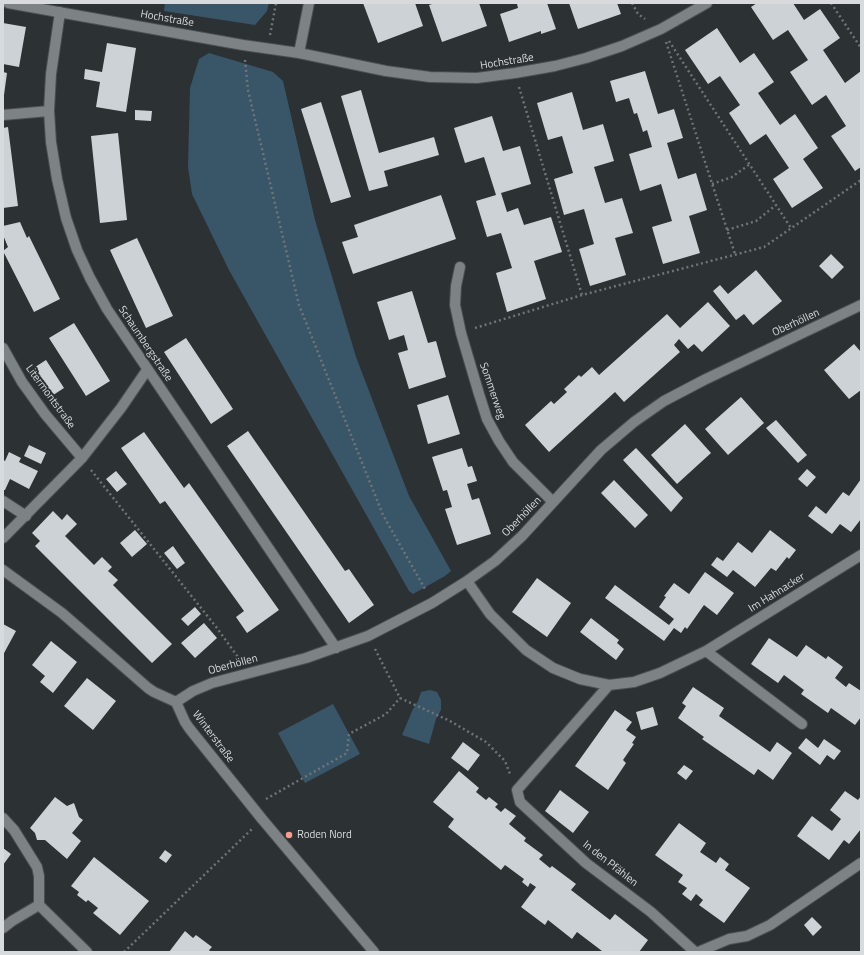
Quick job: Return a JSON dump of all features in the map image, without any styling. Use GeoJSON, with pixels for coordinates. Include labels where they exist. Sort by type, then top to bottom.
{"type":"FeatureCollection","features":[{"type":"Feature","properties":{"kind":"street","name":"Hochstraße"},"geometry":{"type":"LineString","coordinates":[[8,3],[243,45],[299,53],[386,71],[430,78],[477,78],[555,66],[586,58],[622,46],[661,29],[707,3]]}},
{"type":"Feature","properties":{"kind":"street"},"geometry":{"type":"LineString","coordinates":[[299,53],[309,3]]}},
{"type":"Feature","properties":{"kind":"street","name":"Schaumbergstraße"},"geometry":{"type":"LineString","coordinates":[[60,12],[54,54],[49,111],[51,142],[57,179],[66,218],[77,250],[107,309],[336,648]]}},
{"type":"Feature","properties":{"kind":"street"},"geometry":{"type":"LineString","coordinates":[[3,115],[49,111]]}},
{"type":"Feature","properties":{"kind":"street","name":"Sommerweg"},"geometry":{"type":"LineString","coordinates":[[460,267],[456,286],[455,305],[461,333],[485,413],[499,441],[514,462],[553,502]]}},
{"type":"Feature","properties":{"kind":"street","name":"Oberhöllen"},"geometry":{"type":"LineString","coordinates":[[176,702],[203,686],[336,648],[368,636],[432,602],[467,581],[495,561],[522,536],[601,450],[634,422],[664,400],[861,305]]}},
{"type":"Feature","properties":{"kind":"street","name":"Litermontstraße"},"geometry":{"type":"LineString","coordinates":[[3,348],[22,382],[45,414],[82,458]]}},
{"type":"Feature","properties":{"kind":"street"},"geometry":{"type":"LineString","coordinates":[[3,538],[82,458],[121,408],[147,370]]}},
{"type":"Feature","properties":{"kind":"street"},"geometry":{"type":"LineString","coordinates":[[3,501],[26,516]]}},
{"type":"Feature","properties":{"kind":"street","name":"Im Hahnacker"},"geometry":{"type":"LineString","coordinates":[[467,581],[490,614],[526,650],[553,668],[580,679],[610,685],[634,682],[660,673],[706,651],[861,555]]}},
{"type":"Feature","properties":{"kind":"street"},"geometry":{"type":"LineString","coordinates":[[3,570],[62,613],[148,688],[176,702]]}},
{"type":"Feature","properties":{"kind":"street"},"geometry":{"type":"LineString","coordinates":[[706,651],[802,724]]}},
{"type":"Feature","properties":{"kind":"street"},"geometry":{"type":"LineString","coordinates":[[516,790],[610,685]]}},
{"type":"Feature","properties":{"kind":"street","name":"Winterstraße"},"geometry":{"type":"LineString","coordinates":[[176,702],[185,722],[252,807],[374,952]]}},
{"type":"Feature","properties":{"kind":"street","name":"In den Pfählen"},"geometry":{"type":"LineString","coordinates":[[516,790],[520,802],[586,863],[651,912],[695,952]]}},
{"type":"Feature","properties":{"kind":"street"},"geometry":{"type":"LineString","coordinates":[[3,818],[14,830],[37,867],[39,876],[39,905],[87,952]]}},
{"type":"Feature","properties":{"kind":"street"},"geometry":{"type":"LineString","coordinates":[[698,952],[729,939],[747,936],[770,925],[861,862]]}},
{"type":"Feature","properties":{"kind":"street"},"geometry":{"type":"LineString","coordinates":[[3,928],[39,905]]}},
{"type":"Feature","properties":{"kind":"path"},"geometry":{"type":"LineString","coordinates":[[265,48],[271,31],[276,3]]}},
{"type":"Feature","properties":{"kind":"path"},"geometry":{"type":"LineString","coordinates":[[831,3],[861,48]]}},
{"type":"Feature","properties":{"kind":"path"},"geometry":{"type":"LineString","coordinates":[[661,29],[791,228]]}},
{"type":"Feature","properties":{"kind":"path"},"geometry":{"type":"LineString","coordinates":[[661,29],[735,254]]}},
{"type":"Feature","properties":{"kind":"path"},"geometry":{"type":"LineString","coordinates":[[243,45],[248,90],[299,305],[383,515],[432,602]]}},
{"type":"Feature","properties":{"kind":"path"},"geometry":{"type":"LineString","coordinates":[[515,73],[582,295]]}},
{"type":"Feature","properties":{"kind":"path"},"geometry":{"type":"LineString","coordinates":[[712,184],[732,177],[750,164]]}},
{"type":"Feature","properties":{"kind":"path"},"geometry":{"type":"LineString","coordinates":[[461,333],[582,295],[764,247],[861,180]]}},
{"type":"Feature","properties":{"kind":"path"},"geometry":{"type":"LineString","coordinates":[[727,230],[756,221],[776,205]]}},
{"type":"Feature","properties":{"kind":"path"},"geometry":{"type":"LineString","coordinates":[[82,458],[217,628],[250,673]]}},
{"type":"Feature","properties":{"kind":"path"},"geometry":{"type":"LineString","coordinates":[[368,636],[400,698],[450,721],[486,742],[505,761],[516,790]]}},
{"type":"Feature","properties":{"kind":"path"},"geometry":{"type":"LineString","coordinates":[[252,807],[347,753],[349,734],[386,714],[400,698]]}},
{"type":"Feature","properties":{"kind":"path"},"geometry":{"type":"LineString","coordinates":[[124,952],[262,819]]}},
{"type":"Feature","properties":{"kind":"shaded area"},"geometry":{"type":"Polygon","coordinates":[[[165,3],[269,3],[267,11],[255,25],[164,11],[165,3]]]}},
{"type":"Feature","properties":{"kind":"shaded area"},"geometry":{"type":"Polygon","coordinates":[[[209,53],[273,72],[283,81],[315,220],[356,357],[409,496],[451,571],[413,594],[409,591],[229,270],[192,194],[188,167],[190,88],[199,59],[209,53]]]}},
{"type":"Feature","properties":{"kind":"shaded area"},"geometry":{"type":"Polygon","coordinates":[[[430,690],[437,692],[441,700],[441,710],[436,719],[429,744],[402,735],[421,692],[430,690]]]}},
{"type":"Feature","properties":{"kind":"shaded area"},"geometry":{"type":"Polygon","coordinates":[[[333,704],[360,754],[305,783],[278,733],[333,704]]]}},
{"type":"Feature","properties":{"kind":"building"},"geometry":{"type":"Polygon","coordinates":[[[363,3],[415,3],[423,26],[378,43],[363,3]]]}},
{"type":"Feature","properties":{"kind":"building"},"geometry":{"type":"Polygon","coordinates":[[[435,3],[479,3],[487,26],[442,42],[429,5],[435,3]]]}},
{"type":"Feature","properties":{"kind":"building"},"geometry":{"type":"Polygon","coordinates":[[[547,3],[556,29],[541,34],[541,31],[509,42],[500,14],[518,8],[517,4],[547,3]]]}},
{"type":"Feature","properties":{"kind":"building"},"geometry":{"type":"Polygon","coordinates":[[[569,3],[617,3],[621,14],[578,29],[569,3]]]}},
{"type":"Feature","properties":{"kind":"building"},"geometry":{"type":"Polygon","coordinates":[[[757,3],[793,3],[804,20],[820,9],[840,38],[823,50],[845,83],[861,71],[861,167],[855,171],[831,136],[846,126],[826,95],[812,105],[790,72],[808,60],[788,30],[773,40],[751,7],[757,3]]]}},
{"type":"Feature","properties":{"kind":"building"},"geometry":{"type":"Polygon","coordinates":[[[3,23],[26,27],[19,67],[3,64],[3,23]]]}},
{"type":"Feature","properties":{"kind":"building"},"geometry":{"type":"Polygon","coordinates":[[[717,28],[740,63],[754,53],[774,82],[758,93],[780,125],[795,114],[818,148],[803,159],[823,188],[792,208],[773,179],[789,168],[766,134],[750,145],[729,113],[740,105],[720,76],[708,84],[685,50],[717,28]]]}},
{"type":"Feature","properties":{"kind":"building"},"geometry":{"type":"Polygon","coordinates":[[[107,43],[136,48],[126,112],[96,107],[100,82],[84,79],[85,69],[102,72],[107,43]]]}},
{"type":"Feature","properties":{"kind":"building"},"geometry":{"type":"Polygon","coordinates":[[[645,71],[658,114],[674,109],[683,138],[667,143],[678,179],[696,173],[707,210],[689,216],[700,253],[663,264],[652,227],[672,221],[661,184],[640,191],[629,154],[652,147],[647,130],[643,132],[637,113],[634,114],[629,98],[616,102],[610,81],[645,71]]]}},
{"type":"Feature","properties":{"kind":"building"},"geometry":{"type":"Polygon","coordinates":[[[3,72],[7,73],[4,95],[3,95],[3,72]]]}},
{"type":"Feature","properties":{"kind":"building"},"geometry":{"type":"Polygon","coordinates":[[[361,90],[379,153],[434,137],[439,155],[384,171],[388,186],[369,191],[341,96],[361,90]]]}},
{"type":"Feature","properties":{"kind":"building"},"geometry":{"type":"Polygon","coordinates":[[[572,92],[583,130],[603,124],[614,161],[594,167],[605,203],[622,198],[633,233],[615,238],[626,275],[590,286],[579,249],[594,244],[584,209],[564,215],[554,179],[573,173],[562,136],[548,140],[537,103],[572,92]]]}},
{"type":"Feature","properties":{"kind":"building"},"geometry":{"type":"Polygon","coordinates":[[[321,102],[351,197],[331,203],[301,109],[321,102]]]}},
{"type":"Feature","properties":{"kind":"building"},"geometry":{"type":"Polygon","coordinates":[[[135,110],[152,111],[151,121],[135,120],[135,110]]]}},
{"type":"Feature","properties":{"kind":"building"},"geometry":{"type":"Polygon","coordinates":[[[492,116],[503,151],[520,146],[531,184],[501,193],[507,212],[518,208],[524,225],[551,217],[562,252],[534,261],[546,299],[507,312],[496,273],[512,268],[501,233],[487,237],[476,201],[496,195],[484,157],[465,163],[454,128],[492,116]]]}},
{"type":"Feature","properties":{"kind":"building"},"geometry":{"type":"Polygon","coordinates":[[[8,127],[18,206],[3,208],[3,128],[8,127]]]}},
{"type":"Feature","properties":{"kind":"building"},"geometry":{"type":"Polygon","coordinates":[[[118,133],[127,220],[100,223],[91,136],[118,133]]]}},
{"type":"Feature","properties":{"kind":"building"},"geometry":{"type":"Polygon","coordinates":[[[441,195],[456,239],[353,274],[342,242],[358,237],[354,225],[441,195]]]}},
{"type":"Feature","properties":{"kind":"building"},"geometry":{"type":"Polygon","coordinates":[[[20,222],[27,238],[29,236],[60,299],[34,312],[3,251],[8,247],[3,235],[3,226],[20,222]]]}},
{"type":"Feature","properties":{"kind":"building"},"geometry":{"type":"Polygon","coordinates":[[[137,238],[173,316],[146,328],[110,250],[137,238]]]}},
{"type":"Feature","properties":{"kind":"building"},"geometry":{"type":"Polygon","coordinates":[[[831,254],[844,267],[832,279],[819,266],[831,254]]]}},
{"type":"Feature","properties":{"kind":"building"},"geometry":{"type":"Polygon","coordinates":[[[756,270],[782,301],[753,325],[744,314],[736,320],[713,291],[720,285],[728,294],[756,270]]]}},
{"type":"Feature","properties":{"kind":"building"},"geometry":{"type":"Polygon","coordinates":[[[412,291],[428,343],[436,341],[446,377],[409,389],[398,353],[408,350],[404,335],[389,340],[377,302],[412,291]]]}},
{"type":"Feature","properties":{"kind":"building"},"geometry":{"type":"Polygon","coordinates":[[[708,302],[730,326],[702,352],[694,344],[688,349],[679,339],[674,345],[680,352],[624,402],[615,392],[549,452],[525,425],[551,401],[554,404],[567,392],[564,389],[579,375],[581,377],[592,367],[599,375],[667,314],[680,328],[708,302]]]}},
{"type":"Feature","properties":{"kind":"building"},"geometry":{"type":"Polygon","coordinates":[[[74,323],[110,381],[86,396],[49,338],[74,323]]]}},
{"type":"Feature","properties":{"kind":"building"},"geometry":{"type":"Polygon","coordinates":[[[186,338],[233,409],[211,424],[164,352],[186,338]]]}},
{"type":"Feature","properties":{"kind":"building"},"geometry":{"type":"Polygon","coordinates":[[[854,344],[861,352],[861,390],[849,399],[824,370],[854,344]]]}},
{"type":"Feature","properties":{"kind":"building"},"geometry":{"type":"Polygon","coordinates":[[[46,360],[64,388],[47,399],[29,371],[46,360]]]}},
{"type":"Feature","properties":{"kind":"building"},"geometry":{"type":"Polygon","coordinates":[[[448,395],[460,434],[428,444],[417,405],[448,395]]]}},
{"type":"Feature","properties":{"kind":"building"},"geometry":{"type":"Polygon","coordinates":[[[741,397],[764,423],[728,455],[705,429],[741,397]]]}},
{"type":"Feature","properties":{"kind":"building"},"geometry":{"type":"Polygon","coordinates":[[[776,420],[807,455],[798,463],[766,428],[776,420]]]}},
{"type":"Feature","properties":{"kind":"building"},"geometry":{"type":"Polygon","coordinates":[[[685,424],[711,453],[677,484],[651,455],[685,424]]]}},
{"type":"Feature","properties":{"kind":"building"},"geometry":{"type":"Polygon","coordinates":[[[248,431],[345,571],[349,569],[374,605],[349,623],[227,446],[248,431]]]}},
{"type":"Feature","properties":{"kind":"building"},"geometry":{"type":"Polygon","coordinates":[[[144,432],[184,488],[189,483],[279,610],[247,633],[236,617],[244,611],[165,501],[160,504],[121,448],[144,432]]]}},
{"type":"Feature","properties":{"kind":"building"},"geometry":{"type":"Polygon","coordinates":[[[29,445],[46,453],[41,464],[24,456],[29,445]]]}},
{"type":"Feature","properties":{"kind":"building"},"geometry":{"type":"Polygon","coordinates":[[[462,448],[468,467],[472,466],[477,481],[467,484],[472,500],[479,498],[491,534],[457,545],[445,509],[452,507],[447,490],[443,491],[432,457],[462,448]]]}},
{"type":"Feature","properties":{"kind":"building"},"geometry":{"type":"Polygon","coordinates":[[[636,448],[683,498],[671,512],[623,460],[636,448]]]}},
{"type":"Feature","properties":{"kind":"building"},"geometry":{"type":"Polygon","coordinates":[[[9,452],[21,458],[19,462],[38,471],[29,489],[10,479],[5,490],[3,490],[3,460],[5,461],[9,452]]]}},
{"type":"Feature","properties":{"kind":"building"},"geometry":{"type":"Polygon","coordinates":[[[807,469],[816,477],[807,487],[798,479],[807,469]]]}},
{"type":"Feature","properties":{"kind":"building"},"geometry":{"type":"Polygon","coordinates":[[[116,471],[127,484],[117,492],[106,479],[116,471]]]}},
{"type":"Feature","properties":{"kind":"building"},"geometry":{"type":"Polygon","coordinates":[[[861,479],[861,519],[851,532],[840,524],[832,534],[808,516],[816,506],[826,514],[843,492],[849,496],[861,479]]]}},
{"type":"Feature","properties":{"kind":"building"},"geometry":{"type":"Polygon","coordinates":[[[614,480],[648,515],[635,528],[601,493],[614,480]]]}},
{"type":"Feature","properties":{"kind":"building"},"geometry":{"type":"Polygon","coordinates":[[[53,511],[62,520],[67,514],[77,524],[65,536],[94,565],[102,557],[112,567],[108,571],[118,580],[113,585],[172,644],[152,663],[35,546],[40,541],[32,533],[53,511]]]}},
{"type":"Feature","properties":{"kind":"building"},"geometry":{"type":"Polygon","coordinates":[[[135,530],[147,544],[132,557],[120,543],[135,530]]]}},
{"type":"Feature","properties":{"kind":"building"},"geometry":{"type":"Polygon","coordinates":[[[770,530],[796,550],[789,559],[787,557],[776,571],[771,568],[755,587],[733,570],[727,577],[711,565],[717,557],[723,561],[738,542],[752,553],[770,530]]]}},
{"type":"Feature","properties":{"kind":"building"},"geometry":{"type":"Polygon","coordinates":[[[173,546],[185,563],[177,569],[164,553],[173,546]]]}},
{"type":"Feature","properties":{"kind":"building"},"geometry":{"type":"Polygon","coordinates":[[[705,572],[734,593],[717,615],[704,605],[687,629],[685,627],[681,633],[674,628],[664,641],[605,598],[615,585],[669,625],[674,619],[659,607],[666,597],[664,596],[674,583],[689,594],[705,572]]]}},
{"type":"Feature","properties":{"kind":"building"},"geometry":{"type":"Polygon","coordinates":[[[537,578],[571,603],[547,637],[512,612],[537,578]]]}},
{"type":"Feature","properties":{"kind":"building"},"geometry":{"type":"Polygon","coordinates":[[[195,607],[201,614],[188,626],[181,619],[195,607]]]}},
{"type":"Feature","properties":{"kind":"building"},"geometry":{"type":"Polygon","coordinates":[[[591,618],[619,640],[617,643],[624,649],[616,660],[580,632],[591,618]]]}},
{"type":"Feature","properties":{"kind":"building"},"geometry":{"type":"Polygon","coordinates":[[[204,623],[217,638],[195,658],[181,643],[204,623]]]}},
{"type":"Feature","properties":{"kind":"building"},"geometry":{"type":"Polygon","coordinates":[[[3,624],[16,631],[3,655],[3,624]]]}},
{"type":"Feature","properties":{"kind":"building"},"geometry":{"type":"Polygon","coordinates":[[[769,638],[797,657],[806,645],[826,659],[828,656],[843,667],[835,678],[846,687],[849,683],[861,691],[861,717],[855,725],[831,708],[828,713],[801,694],[804,690],[784,675],[778,683],[751,664],[769,638]]]}},
{"type":"Feature","properties":{"kind":"building"},"geometry":{"type":"Polygon","coordinates":[[[51,641],[77,662],[53,693],[40,682],[45,676],[32,665],[51,641]]]}},
{"type":"Feature","properties":{"kind":"building"},"geometry":{"type":"Polygon","coordinates":[[[87,678],[116,701],[93,730],[64,706],[87,678]]]}},
{"type":"Feature","properties":{"kind":"building"},"geometry":{"type":"Polygon","coordinates":[[[693,687],[724,708],[719,716],[770,752],[777,742],[792,753],[773,780],[758,769],[754,775],[702,739],[704,737],[678,718],[686,706],[682,703],[693,687]]]}},
{"type":"Feature","properties":{"kind":"building"},"geometry":{"type":"Polygon","coordinates":[[[653,707],[658,725],[641,730],[636,712],[653,707]]]}},
{"type":"Feature","properties":{"kind":"building"},"geometry":{"type":"Polygon","coordinates":[[[615,710],[632,722],[626,730],[636,737],[632,743],[634,744],[623,760],[626,763],[608,790],[575,766],[615,710]]]}},
{"type":"Feature","properties":{"kind":"building"},"geometry":{"type":"Polygon","coordinates":[[[806,738],[818,748],[824,739],[841,751],[834,760],[827,755],[820,765],[798,748],[806,738]]]}},
{"type":"Feature","properties":{"kind":"building"},"geometry":{"type":"Polygon","coordinates":[[[463,742],[480,755],[468,771],[451,758],[463,742]]]}},
{"type":"Feature","properties":{"kind":"building"},"geometry":{"type":"Polygon","coordinates":[[[684,765],[693,771],[686,780],[677,773],[684,765]]]}},
{"type":"Feature","properties":{"kind":"building"},"geometry":{"type":"Polygon","coordinates":[[[459,771],[479,788],[476,792],[486,800],[489,797],[498,804],[495,807],[501,812],[505,808],[516,816],[509,824],[526,838],[524,841],[543,855],[539,859],[550,868],[552,866],[576,884],[571,890],[610,920],[615,914],[648,940],[639,952],[600,952],[602,951],[577,932],[572,939],[548,920],[545,925],[521,907],[536,887],[530,883],[528,887],[522,882],[524,879],[505,865],[501,870],[448,827],[454,819],[433,802],[459,771]]]}},
{"type":"Feature","properties":{"kind":"building"},"geometry":{"type":"Polygon","coordinates":[[[560,790],[589,812],[573,833],[545,811],[560,790]]]}},
{"type":"Feature","properties":{"kind":"building"},"geometry":{"type":"Polygon","coordinates":[[[845,791],[858,800],[861,796],[861,829],[849,844],[844,840],[829,860],[797,836],[812,816],[832,831],[841,819],[830,810],[845,791]]]}},
{"type":"Feature","properties":{"kind":"building"},"geometry":{"type":"Polygon","coordinates":[[[55,797],[67,806],[74,803],[79,817],[83,820],[72,833],[81,841],[67,859],[45,840],[37,840],[35,833],[30,828],[55,797]]]}},
{"type":"Feature","properties":{"kind":"building"},"geometry":{"type":"Polygon","coordinates":[[[679,823],[706,843],[700,852],[716,863],[720,857],[729,864],[725,870],[750,888],[724,923],[699,905],[703,900],[696,894],[691,901],[682,894],[687,888],[678,882],[683,875],[655,855],[679,823]]]}},
{"type":"Feature","properties":{"kind":"building"},"geometry":{"type":"Polygon","coordinates":[[[3,848],[11,854],[3,865],[3,848]]]}},
{"type":"Feature","properties":{"kind":"building"},"geometry":{"type":"Polygon","coordinates":[[[165,850],[172,855],[166,863],[159,858],[165,850]]]}},
{"type":"Feature","properties":{"kind":"building"},"geometry":{"type":"Polygon","coordinates":[[[94,857],[149,901],[120,935],[93,913],[98,908],[88,900],[86,902],[77,895],[79,892],[71,886],[94,857]]]}},
{"type":"Feature","properties":{"kind":"building"},"geometry":{"type":"Polygon","coordinates":[[[812,917],[822,927],[813,936],[804,925],[812,917]]]}},
{"type":"Feature","properties":{"kind":"building"},"geometry":{"type":"Polygon","coordinates":[[[185,931],[193,938],[196,935],[212,947],[209,950],[211,952],[169,952],[185,931]]]}},
{"type":"Feature","properties":{"kind":"place","name":"Roden Nord"},"geometry":{"type":"Point","coordinates":[289,835]}}]}
